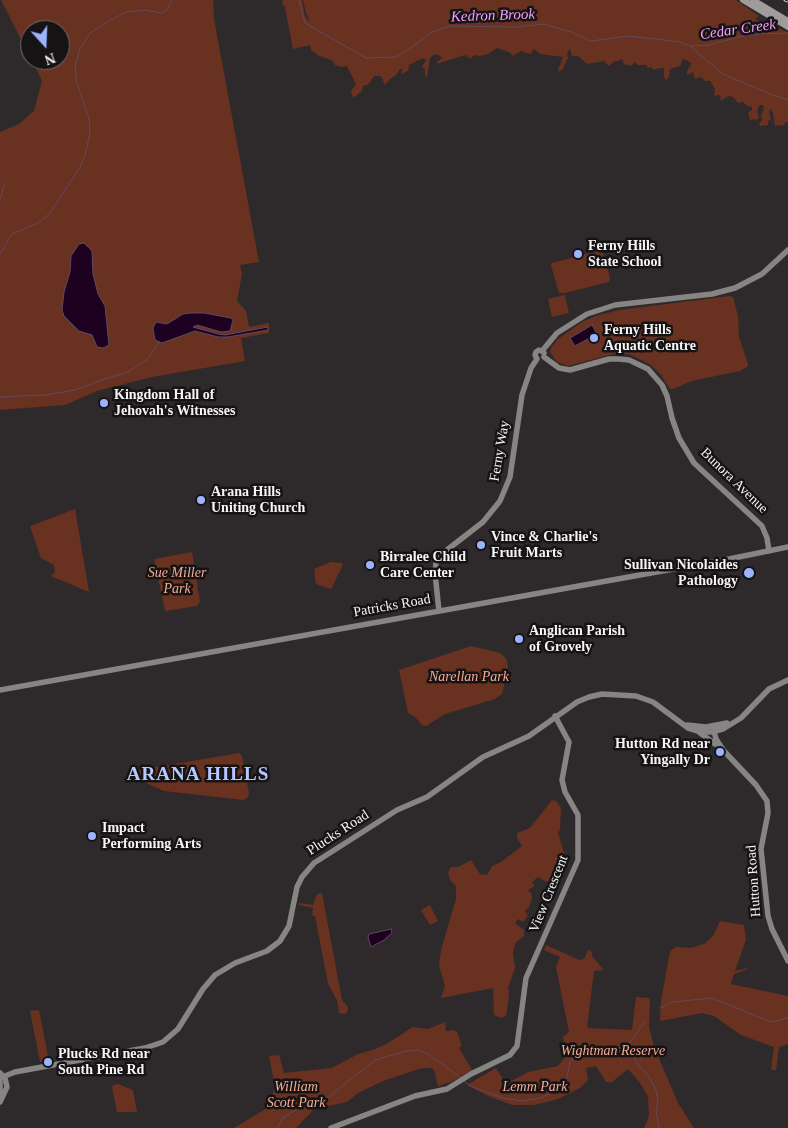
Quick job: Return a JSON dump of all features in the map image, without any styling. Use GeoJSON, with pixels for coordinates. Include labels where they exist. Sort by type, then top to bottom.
{"type":"FeatureCollection","features":[{"type":"Feature","properties":{"kind":"main road"},"geometry":{"type":"LineString","coordinates":[[743,0],[787,25]]}},
{"type":"Feature","properties":{"kind":"main road"},"geometry":{"type":"LineString","coordinates":[[753,0],[787,25]]}},
{"type":"Feature","properties":{"kind":"street"},"geometry":{"type":"LineString","coordinates":[[543,354],[553,338],[566,326],[594,311],[615,305],[704,295],[735,288],[762,274],[788,250]]}},
{"type":"Feature","properties":{"kind":"street","name":"Ferny Way"},"geometry":{"type":"LineString","coordinates":[[439,611],[435,573],[436,563],[442,553],[483,522],[500,501],[510,477],[525,381],[537,358],[540,359],[543,354]]}},
{"type":"Feature","properties":{"kind":"street","name":"Bunora Avenue"},"geometry":{"type":"LineString","coordinates":[[543,354],[559,368],[570,370],[609,359],[629,360],[648,369],[662,385],[668,396],[672,418],[679,438],[694,463],[762,526],[767,538],[769,551]]}},
{"type":"Feature","properties":{"kind":"street","name":"Patricks Road"},"geometry":{"type":"LineString","coordinates":[[0,690],[788,547]]}},
{"type":"Feature","properties":{"kind":"street"},"geometry":{"type":"LineString","coordinates":[[698,731],[718,744],[719,736],[723,729],[744,715],[770,689],[788,680]]}},
{"type":"Feature","properties":{"kind":"street","name":"Plucks Road"},"geometry":{"type":"LineString","coordinates":[[1,1077],[19,1071],[152,1047],[163,1042],[178,1029],[203,989],[215,975],[235,963],[267,951],[280,941],[289,926],[297,886],[314,863],[397,810],[427,797],[483,758],[529,736],[555,716],[585,698],[602,694],[636,696],[653,702],[688,728],[698,731],[712,729]]}},
{"type":"Feature","properties":{"kind":"street","name":"View Crescent"},"geometry":{"type":"LineString","coordinates":[[332,1128],[414,1096],[447,1089],[510,1055],[517,1046],[526,978],[578,860],[578,815],[565,792],[562,780],[569,740],[555,716]]}},
{"type":"Feature","properties":{"kind":"street"},"geometry":{"type":"LineString","coordinates":[[712,729],[732,723]]}},
{"type":"Feature","properties":{"kind":"street","name":"Plucks Road"},"geometry":{"type":"LineString","coordinates":[[686,725],[712,729]]}},
{"type":"Feature","properties":{"kind":"street"},"geometry":{"type":"LineString","coordinates":[[712,729],[723,729]]}},
{"type":"Feature","properties":{"kind":"street","name":"Hutton Road"},"geometry":{"type":"LineString","coordinates":[[712,729],[718,744],[756,785],[767,800],[768,813],[761,849],[768,916],[772,929],[788,961]]}},
{"type":"Feature","properties":{"kind":"street"},"geometry":{"type":"LineString","coordinates":[[0,1094],[1,1077]]}},
{"type":"Feature","properties":{"kind":"street"},"geometry":{"type":"LineString","coordinates":[[0,1102],[7,1087],[1,1077]]}},
{"type":"Feature","properties":{"kind":"green space"},"geometry":{"type":"Polygon","coordinates":[[[1,0],[213,0],[214,19],[259,262],[240,265],[242,274],[237,301],[246,311],[249,327],[269,323],[269,333],[241,338],[245,361],[152,377],[97,391],[65,405],[0,410],[0,132],[19,124],[34,111],[42,81],[37,70],[70,70],[70,20],[20,20],[20,37],[1,0]]]}},
{"type":"Feature","properties":{"kind":"green space"},"geometry":{"type":"Polygon","coordinates":[[[283,0],[302,0],[305,17],[310,21],[303,0],[736,0],[759,16],[755,19],[774,29],[779,28],[788,33],[788,122],[785,122],[784,126],[775,126],[773,113],[770,109],[771,119],[768,121],[768,125],[760,126],[764,109],[763,105],[760,105],[757,110],[759,117],[757,120],[750,120],[748,112],[752,110],[752,107],[747,106],[743,102],[738,103],[733,97],[728,96],[721,101],[720,95],[714,96],[715,89],[710,81],[705,81],[701,77],[695,79],[693,72],[687,75],[687,71],[692,63],[683,59],[680,66],[670,69],[669,77],[666,80],[664,68],[654,70],[651,67],[647,68],[647,65],[638,65],[635,62],[631,66],[624,64],[622,59],[614,61],[609,66],[604,61],[587,64],[578,56],[572,56],[570,49],[567,52],[568,58],[563,69],[559,72],[563,57],[540,54],[534,49],[530,54],[521,51],[513,56],[509,52],[497,48],[488,54],[474,55],[471,59],[465,55],[437,64],[442,58],[435,54],[430,58],[427,78],[425,69],[422,67],[426,60],[423,58],[409,65],[408,71],[401,74],[402,69],[400,69],[385,85],[381,76],[374,76],[369,84],[363,86],[362,91],[353,98],[351,91],[356,84],[347,66],[335,65],[332,60],[319,56],[311,50],[310,45],[293,49],[285,7],[282,3],[283,0]]]}},
{"type":"Feature","properties":{"kind":"green space"},"geometry":{"type":"Polygon","coordinates":[[[597,251],[603,253],[610,278],[609,282],[559,293],[552,263],[597,251]]]}},
{"type":"Feature","properties":{"kind":"green space"},"geometry":{"type":"Polygon","coordinates":[[[565,295],[569,313],[552,317],[548,299],[565,295]]]}},
{"type":"Feature","properties":{"kind":"green space"},"geometry":{"type":"Polygon","coordinates":[[[733,297],[738,316],[739,337],[748,366],[740,371],[692,381],[670,389],[661,375],[651,365],[631,355],[621,353],[609,355],[568,366],[557,362],[550,352],[558,339],[582,322],[596,316],[619,310],[733,297]]]}},
{"type":"Feature","properties":{"kind":"green space"},"geometry":{"type":"Polygon","coordinates":[[[75,509],[89,592],[51,576],[55,572],[54,565],[41,558],[30,526],[75,509]]]}},
{"type":"Feature","properties":{"kind":"green space","name":"Sue Miller Park"},"geometry":{"type":"Polygon","coordinates":[[[192,552],[200,602],[197,606],[165,611],[154,559],[192,552]]]}},
{"type":"Feature","properties":{"kind":"green space"},"geometry":{"type":"Polygon","coordinates":[[[331,562],[342,563],[343,565],[331,589],[316,584],[314,569],[331,562]]]}},
{"type":"Feature","properties":{"kind":"green space","name":"Narellan Park"},"geometry":{"type":"Polygon","coordinates":[[[471,646],[500,653],[506,658],[508,667],[502,694],[495,699],[445,714],[426,726],[422,725],[415,717],[408,713],[399,670],[471,646]]]}},
{"type":"Feature","properties":{"kind":"green space"},"geometry":{"type":"Polygon","coordinates":[[[239,753],[242,756],[249,793],[248,797],[244,800],[164,791],[131,775],[134,771],[239,753]]]}},
{"type":"Feature","properties":{"kind":"green space"},"geometry":{"type":"Polygon","coordinates":[[[552,800],[556,801],[561,808],[560,829],[558,833],[565,856],[559,869],[551,879],[547,882],[538,877],[532,882],[535,886],[528,890],[532,898],[529,907],[525,911],[528,915],[523,922],[518,919],[515,923],[524,930],[524,936],[516,942],[513,953],[515,968],[508,988],[506,1016],[502,1018],[494,1015],[493,988],[441,998],[445,986],[439,966],[441,950],[456,899],[456,886],[450,880],[448,872],[451,867],[458,867],[471,860],[480,874],[487,875],[492,866],[501,862],[522,846],[517,838],[517,833],[530,828],[552,800]]]}},
{"type":"Feature","properties":{"kind":"green space"},"geometry":{"type":"Polygon","coordinates":[[[322,893],[342,1000],[348,1007],[347,1013],[344,1014],[339,1013],[337,1000],[328,984],[315,916],[312,915],[313,908],[299,905],[299,903],[313,905],[317,894],[322,893]]]}},
{"type":"Feature","properties":{"kind":"green space"},"geometry":{"type":"Polygon","coordinates":[[[430,905],[438,921],[430,925],[421,910],[430,905]]]}},
{"type":"Feature","properties":{"kind":"green space"},"geometry":{"type":"Polygon","coordinates":[[[720,921],[744,925],[746,940],[735,971],[748,968],[734,974],[731,984],[788,996],[788,1044],[779,1047],[776,1070],[771,1070],[774,1047],[741,1035],[714,1016],[702,1013],[660,1021],[661,1001],[670,951],[676,947],[691,948],[704,944],[713,936],[720,921]]]}},
{"type":"Feature","properties":{"kind":"green space","name":"Wightman Reserve"},"geometry":{"type":"Polygon","coordinates":[[[546,945],[579,960],[584,959],[588,950],[592,952],[592,956],[604,970],[594,971],[587,1028],[632,1030],[636,997],[649,998],[649,1027],[654,1047],[678,1103],[694,1128],[644,1128],[649,1116],[648,1096],[628,1069],[612,1082],[606,1082],[596,1066],[586,1068],[588,1080],[580,1088],[558,1099],[534,1105],[512,1105],[488,1096],[467,1085],[496,1068],[506,1084],[528,1072],[558,1066],[566,1056],[563,1037],[569,1032],[556,967],[560,957],[544,950],[546,945]]]}},
{"type":"Feature","properties":{"kind":"green space"},"geometry":{"type":"Polygon","coordinates":[[[39,1010],[49,1061],[40,1062],[30,1011],[39,1010]]]}},
{"type":"Feature","properties":{"kind":"green space","name":"William Scott Park"},"geometry":{"type":"Polygon","coordinates":[[[445,1022],[446,1031],[454,1030],[457,1032],[462,1046],[459,1048],[472,1070],[453,1081],[438,1086],[434,1070],[432,1068],[422,1068],[383,1081],[358,1093],[347,1102],[314,1109],[296,1128],[234,1128],[264,1110],[270,1102],[275,1087],[269,1056],[279,1055],[284,1073],[332,1068],[358,1054],[388,1043],[413,1027],[428,1029],[445,1022]]]}},
{"type":"Feature","properties":{"kind":"green space"},"geometry":{"type":"Polygon","coordinates":[[[118,1084],[133,1090],[137,1112],[117,1112],[112,1088],[113,1085],[118,1084]]]}},
{"type":"Feature","properties":{"kind":"shaded area"},"geometry":{"type":"Polygon","coordinates":[[[84,243],[92,251],[93,274],[98,294],[105,306],[109,345],[103,348],[97,347],[92,335],[79,331],[64,316],[62,310],[64,292],[70,272],[71,256],[79,244],[84,243]]]}},
{"type":"Feature","properties":{"kind":"shaded area"},"geometry":{"type":"Polygon","coordinates":[[[204,313],[231,318],[233,320],[230,331],[221,332],[197,325],[193,327],[218,334],[225,335],[268,327],[268,330],[228,337],[218,337],[195,331],[162,343],[155,340],[153,328],[156,322],[167,324],[183,314],[204,313]]]}},
{"type":"Feature","properties":{"kind":"shaded area"},"geometry":{"type":"Polygon","coordinates":[[[592,325],[597,334],[575,346],[570,338],[592,325]]]}},
{"type":"Feature","properties":{"kind":"shaded area"},"geometry":{"type":"Polygon","coordinates":[[[391,929],[392,933],[371,947],[369,934],[391,929]]]}},
{"type":"Feature","properties":{"kind":"waterway","name":"Kedron Brook"},"geometry":{"type":"LineString","coordinates":[[0,254],[12,234],[38,223],[49,214],[80,167],[85,155],[90,133],[89,118],[77,83],[75,66],[80,49],[90,33],[126,12],[144,10],[162,13],[167,10],[172,0]]}},
{"type":"Feature","properties":{"kind":"waterway","name":"Kedron Brook"},"geometry":{"type":"LineString","coordinates":[[299,0],[305,23],[366,58],[396,57],[432,32],[450,26],[515,27],[544,24],[571,32],[591,41],[629,36],[680,42],[690,46],[723,74],[788,100]]}},
{"type":"Feature","properties":{"kind":"waterway","name":"Cedar Creek"},"geometry":{"type":"LineString","coordinates":[[691,46],[709,45],[758,34],[788,33]]}},
{"type":"Feature","properties":{"kind":"waterway"},"geometry":{"type":"LineString","coordinates":[[0,199],[5,183]]}},
{"type":"Feature","properties":{"kind":"waterway","name":"Kedron Brook"},"geometry":{"type":"LineString","coordinates":[[0,397],[46,395],[75,390],[130,371],[148,359],[159,342]]}},
{"type":"Feature","properties":{"kind":"waterway"},"geometry":{"type":"LineString","coordinates":[[660,1008],[673,1002],[712,998],[771,1022],[788,1018]]}},
{"type":"Feature","properties":{"kind":"waterway"},"geometry":{"type":"LineString","coordinates":[[626,1048],[646,1020]]}},
{"type":"Feature","properties":{"kind":"waterway"},"geometry":{"type":"LineString","coordinates":[[464,1081],[470,1086],[503,1098],[522,1101],[541,1098],[565,1084],[570,1063],[575,1055],[584,1051],[596,1053],[624,1047],[633,1055],[639,1067],[648,1075],[656,1090],[658,1101],[656,1111],[659,1128]]}},
{"type":"Feature","properties":{"kind":"waterway"},"geometry":{"type":"LineString","coordinates":[[277,1128],[283,1118],[307,1103],[327,1098],[375,1060],[406,1051],[418,1050],[428,1054],[461,1078]]}},
{"type":"Feature","properties":{"kind":"place","name":"Ferny Hills State School"},"geometry":{"type":"Point","coordinates":[578,254]}},
{"type":"Feature","properties":{"kind":"place","name":"Ferny Hills Aquatic Centre"},"geometry":{"type":"Point","coordinates":[594,338]}},
{"type":"Feature","properties":{"kind":"place","name":"Kingdom Hall of Jehovah's Witnesses"},"geometry":{"type":"Point","coordinates":[104,403]}},
{"type":"Feature","properties":{"kind":"place","name":"Arana Hills Uniting Church"},"geometry":{"type":"Point","coordinates":[201,500]}},
{"type":"Feature","properties":{"kind":"place","name":"Vince & Charlie's Fruit Marts"},"geometry":{"type":"Point","coordinates":[481,545]}},
{"type":"Feature","properties":{"kind":"place","name":"Birralee Child Care Center"},"geometry":{"type":"Point","coordinates":[370,565]}},
{"type":"Feature","properties":{"kind":"place","name":"Sullivan Nicolaides Pathology"},"geometry":{"type":"Point","coordinates":[749,573]}},
{"type":"Feature","properties":{"kind":"place","name":"Anglican Parish of Grovely"},"geometry":{"type":"Point","coordinates":[519,639]}},
{"type":"Feature","properties":{"kind":"place","name":"Hutton Rd near Yingally Dr"},"geometry":{"type":"Point","coordinates":[720,752]}},
{"type":"Feature","properties":{"kind":"place","name":"Impact Performing Arts"},"geometry":{"type":"Point","coordinates":[92,836]}},
{"type":"Feature","properties":{"kind":"place","name":"Plucks Rd near South Pine Rd"},"geometry":{"type":"Point","coordinates":[48,1062]}},
{"type":"Feature","properties":{"kind":"district","name":"ARANA HILLS"},"geometry":{"type":"Point","coordinates":[198,775]}},
{"type":"Feature","properties":{"kind":"park label","name":"Lemm Park"},"geometry":{"type":"Point","coordinates":[535,1087]}}]}
